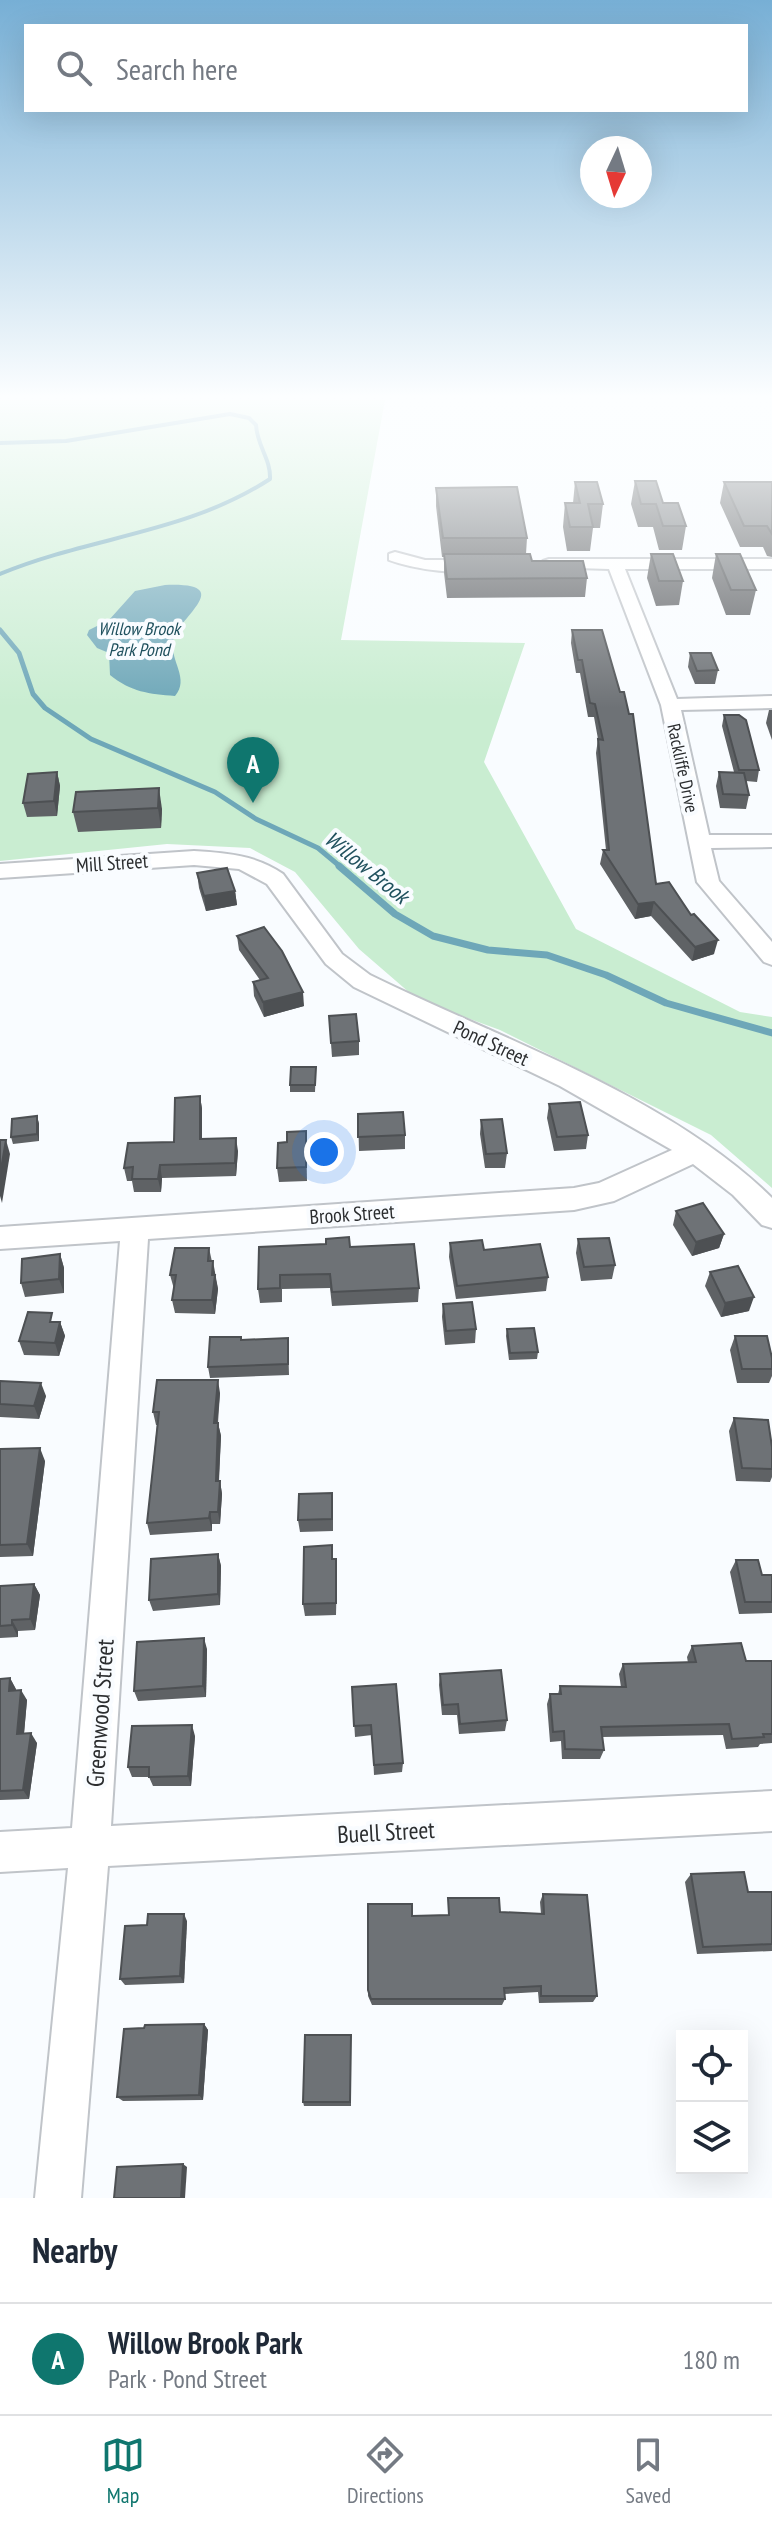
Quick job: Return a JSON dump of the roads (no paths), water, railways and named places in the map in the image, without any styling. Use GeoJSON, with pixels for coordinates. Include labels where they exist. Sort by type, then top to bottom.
{"type":"FeatureCollection","features":[{"type":"Feature","properties":{"kind":"street"},"geometry":{"type":"LineString","coordinates":[[395,557],[430,565],[490,565]]}},
{"type":"Feature","properties":{"kind":"street"},"geometry":{"type":"LineString","coordinates":[[535,564],[772,564]]}},
{"type":"Feature","properties":{"kind":"street","name":"Rackliffe Drive"},"geometry":{"type":"LineString","coordinates":[[615,564],[670,705],[708,882],[772,957]]}},
{"type":"Feature","properties":{"kind":"street"},"geometry":{"type":"LineString","coordinates":[[670,705],[772,702]]}},
{"type":"Feature","properties":{"kind":"street"},"geometry":{"type":"LineString","coordinates":[[699,842],[772,841]]}},
{"type":"Feature","properties":{"kind":"street","name":"Mill Street"},"geometry":{"type":"LineString","coordinates":[[0,871],[145,860],[225,859]]}},
{"type":"Feature","properties":{"kind":"street","name":"Pond Street"},"geometry":{"type":"LineString","coordinates":[[225,859],[248,863],[275,879],[334,959],[362,981],[632,1112],[755,1197],[772,1217]]}},
{"type":"Feature","properties":{"kind":"street","name":"Brook Street"},"geometry":{"type":"LineString","coordinates":[[0,1238],[574,1199],[604,1193],[694,1152]]}},
{"type":"Feature","properties":{"kind":"street","name":"Greenwood Street"},"geometry":{"type":"LineString","coordinates":[[58,2198],[90,1849],[135,1228]]}},
{"type":"Feature","properties":{"kind":"street","name":"Buell Street"},"geometry":{"type":"LineString","coordinates":[[0,1852],[772,1811]]}},
{"type":"Feature","properties":{"kind":"water","name":"Willow Brook Park Pond"},"geometry":{"type":"Polygon","coordinates":[[[165,585],[198,589],[201,595],[173,642],[181,683],[175,696],[141,691],[118,681],[110,675],[109,653],[97,648],[87,635],[89,630],[109,620],[135,591],[165,585]]]}},
{"type":"Feature","properties":{"kind":"waterway","name":"Willow Brook"},"geometry":{"type":"LineString","coordinates":[[0,574],[35,561],[171,523],[226,503]]}},
{"type":"Feature","properties":{"kind":"waterway","name":"Willow Brook"},"geometry":{"type":"LineString","coordinates":[[0,630],[19,653],[33,694],[45,708],[91,739],[215,792],[256,819],[318,848],[342,868]]}},
{"type":"Feature","properties":{"kind":"waterway","name":"Willow Brook"},"geometry":{"type":"LineString","coordinates":[[339,866],[395,914],[433,936],[488,950],[547,955],[606,975],[666,1003],[772,1033]]}},
{"type":"Feature","properties":{"kind":"place","name":"Willow Brook Park"},"geometry":{"type":"Point","coordinates":[253,803]}}]}
